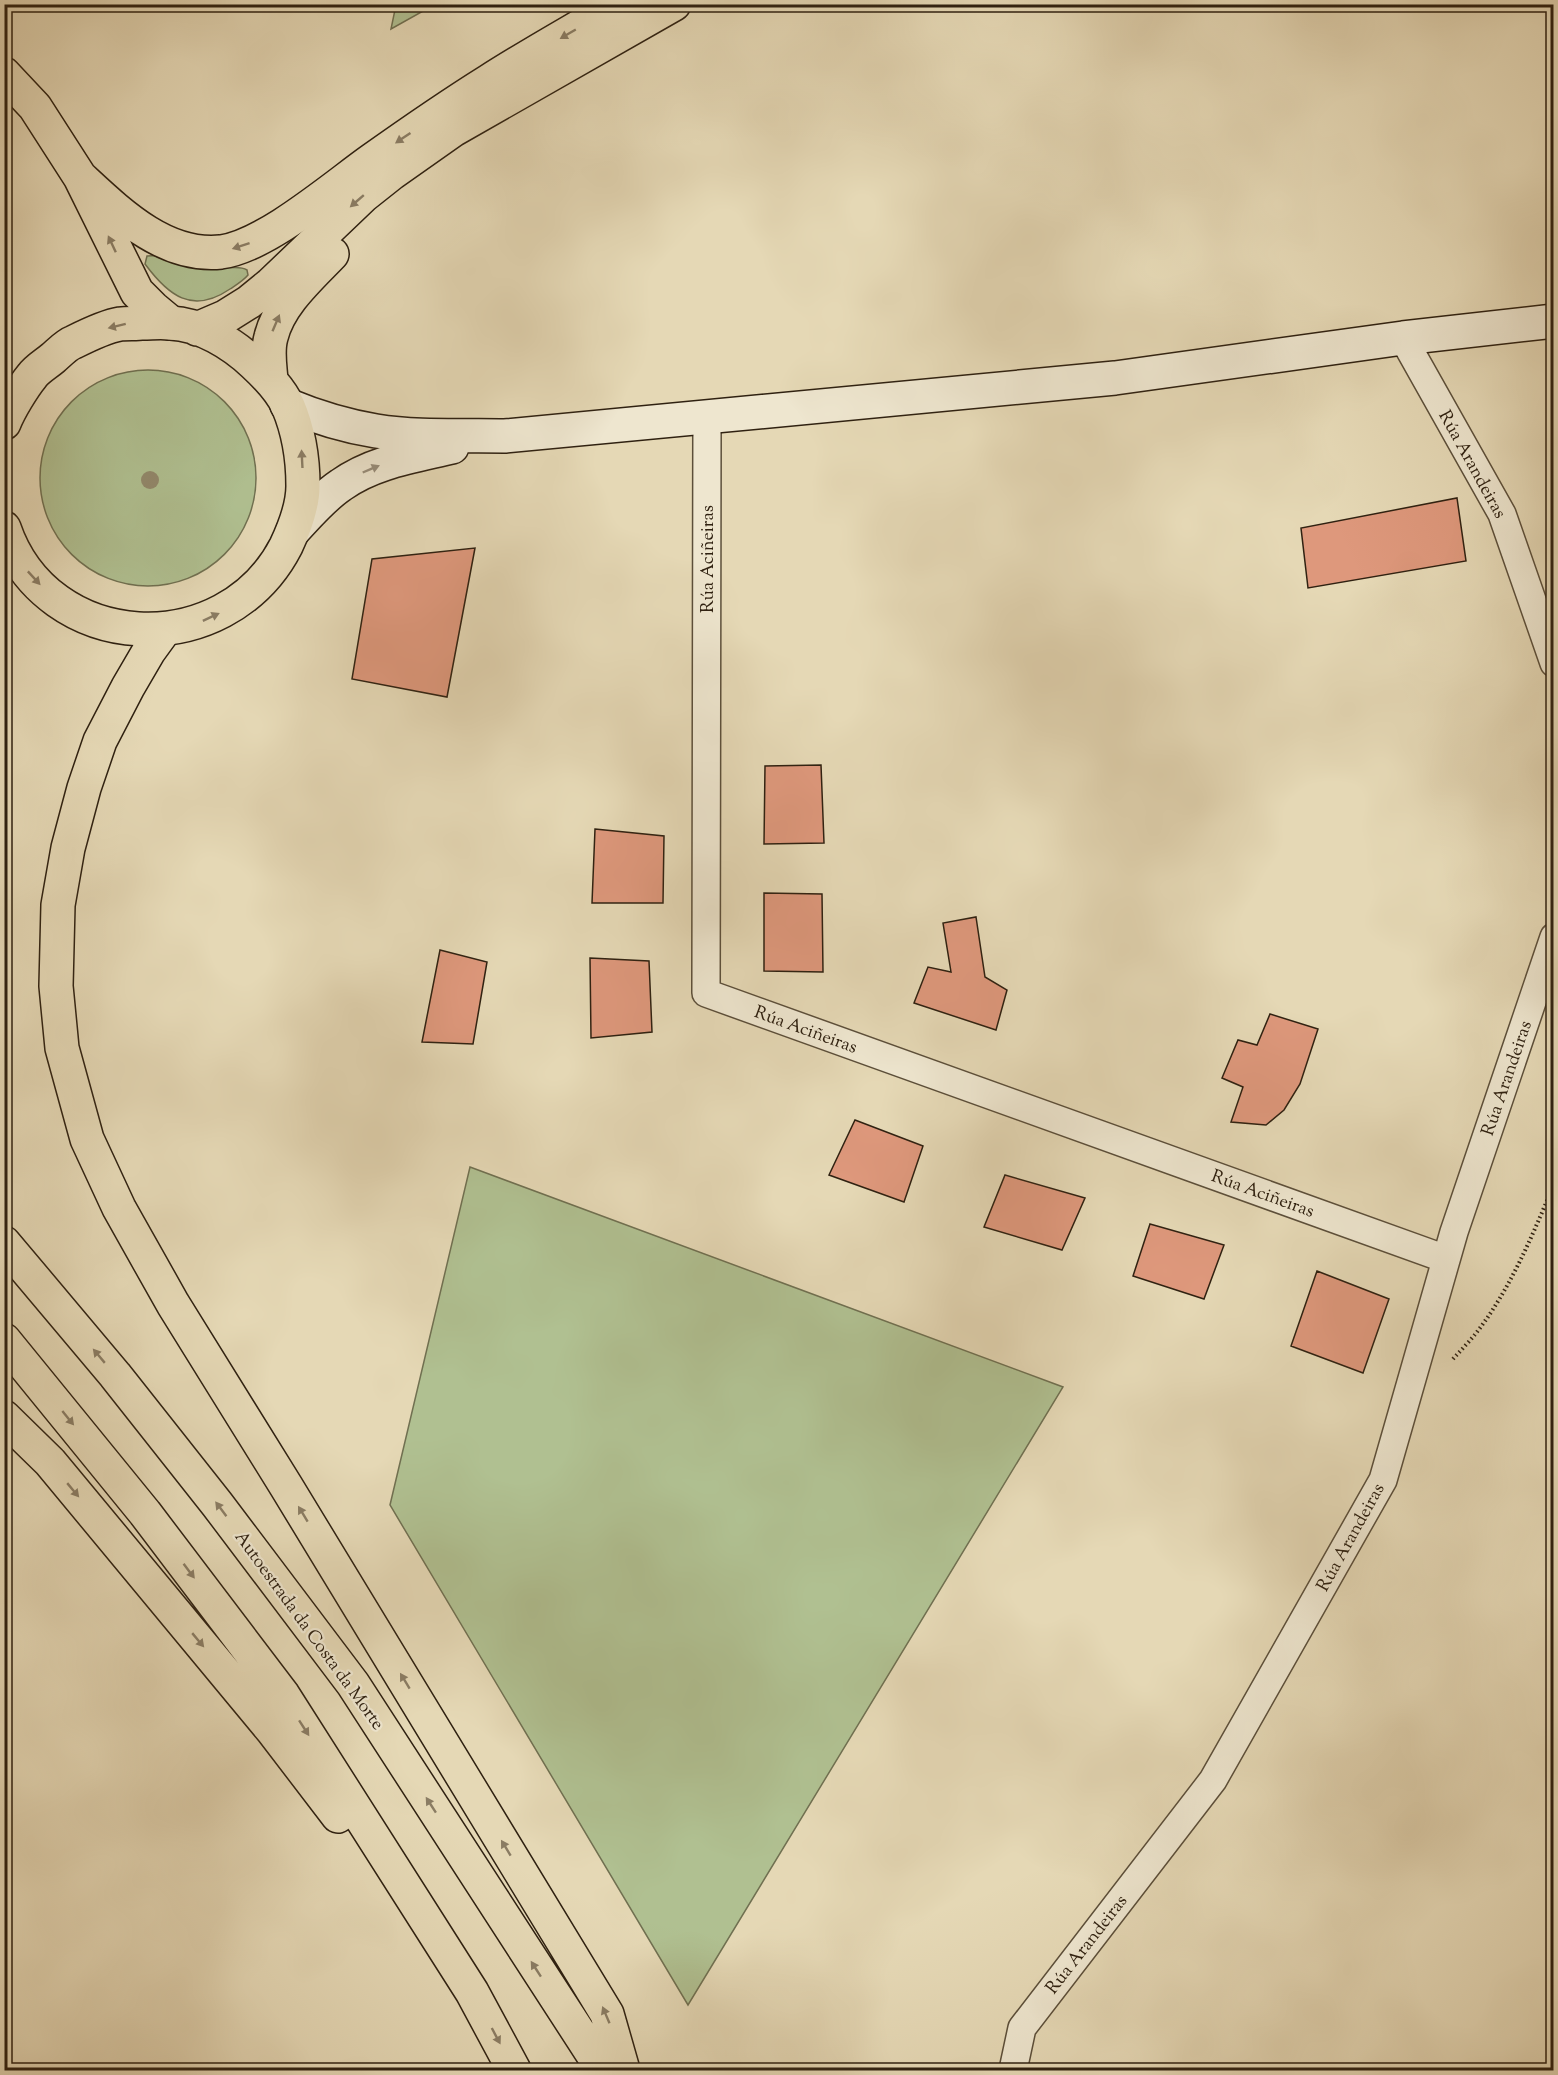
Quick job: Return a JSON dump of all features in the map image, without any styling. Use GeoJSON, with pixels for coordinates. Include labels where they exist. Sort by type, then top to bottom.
{"type":"FeatureCollection","features":[{"type":"Feature","properties":{"kind":"main road"},"geometry":{"type":"LineString","coordinates":[[80,177],[131,223],[148,234],[172,244],[196,250],[220,252],[247,245],[280,227],[385,151],[489,81],[618,4]]}},
{"type":"Feature","properties":{"kind":"main road"},"geometry":{"type":"LineString","coordinates":[[5,421],[32,375],[72,342],[120,324],[184,326],[225,317],[249,302],[271,284],[363,196],[453,130],[675,4]]}},
{"type":"Feature","properties":{"kind":"main road"},"geometry":{"type":"LineString","coordinates":[[6,536],[25,568],[47,592],[73,611],[102,623],[134,630],[165,629],[199,622],[230,608],[256,587],[278,561],[293,531],[303,489],[301,446],[279,393],[269,358],[270,339],[279,316],[299,289],[333,253],[438,161],[675,4]]}},
{"type":"Feature","properties":{"kind":"main road"},"geometry":{"type":"LineString","coordinates":[[4,74],[35,107],[80,177],[126,273],[137,292],[153,308],[184,326],[238,349],[279,393],[318,418],[377,432],[505,436],[707,418],[1115,378],[1403,338],[1554,321]]}},
{"type":"Feature","properties":{"kind":"main road"},"geometry":{"type":"LineString","coordinates":[[293,531],[340,485],[371,468],[410,456],[505,436]]}},
{"type":"Feature","properties":{"kind":"main road"},"geometry":{"type":"LineString","coordinates":[[165,629],[128,687],[100,741],[73,828],[58,905],[56,986],[62,1048],[87,1139],[119,1208],[173,1304],[607,2014],[624,2070]]}},
{"type":"Feature","properties":{"kind":"main road","name":"Autoestrada da Costa da Morte"},"geometry":{"type":"LineString","coordinates":[[4,1243],[115,1375],[217,1504],[353,1684],[603,2070]]}},
{"type":"Feature","properties":{"kind":"main road"},"geometry":{"type":"LineString","coordinates":[[4,1340],[145,1513],[283,1695],[472,1992],[514,2070]]}},
{"type":"Feature","properties":{"kind":"main road"},"geometry":{"type":"LineString","coordinates":[[4,1417],[50,1462],[273,1731],[472,1992]]}},
{"type":"Feature","properties":{"kind":"street","name":"Rúa Arandeiras"},"geometry":{"type":"LineString","coordinates":[[1403,338],[1502,514],[1554,663]]}},
{"type":"Feature","properties":{"kind":"street","name":"Rúa Aciñeiras"},"geometry":{"type":"LineString","coordinates":[[707,418],[706,993],[1446,1259]]}},
{"type":"Feature","properties":{"kind":"street","name":"Rúa Arandeiras"},"geometry":{"type":"LineString","coordinates":[[1013,2070],[1022,2028],[1213,1780],[1383,1480],[1446,1259],[1554,937]]}},
{"type":"Feature","properties":{"kind":"path"},"geometry":{"type":"LineString","coordinates":[[1446,1367],[1480,1328],[1509,1283],[1554,1184]]}},
{"type":"Feature","properties":{"kind":"green space"},"geometry":{"type":"Polygon","coordinates":[[[396,4],[434,5],[391,29],[396,4]]]}},
{"type":"Feature","properties":{"kind":"green space"},"geometry":{"type":"Polygon","coordinates":[[[147,256],[165,257],[210,267],[241,268],[247,270],[248,275],[216,297],[192,301],[182,298],[163,285],[145,264],[147,256]]]}},
{"type":"Feature","properties":{"kind":"green space"},"geometry":{"type":"Polygon","coordinates":[[[148,370],[169,372],[189,378],[208,388],[224,402],[238,418],[248,437],[254,457],[256,478],[254,499],[248,519],[238,538],[224,554],[208,568],[189,578],[169,584],[148,586],[127,584],[107,578],[88,568],[72,554],[58,538],[48,519],[42,499],[40,478],[42,457],[48,437],[58,418],[72,402],[88,388],[107,378],[127,372],[148,370]]]}},
{"type":"Feature","properties":{"kind":"green space"},"geometry":{"type":"Polygon","coordinates":[[[470,1167],[1063,1387],[688,2005],[390,1505],[470,1167]]]}},
{"type":"Feature","properties":{"kind":"building"},"geometry":{"type":"Polygon","coordinates":[[[1457,498],[1466,561],[1308,588],[1301,528],[1457,498]]]}},
{"type":"Feature","properties":{"kind":"building"},"geometry":{"type":"Polygon","coordinates":[[[475,548],[447,697],[352,679],[372,559],[475,548]]]}},
{"type":"Feature","properties":{"kind":"building"},"geometry":{"type":"Polygon","coordinates":[[[821,765],[824,843],[764,844],[765,766],[821,765]]]}},
{"type":"Feature","properties":{"kind":"building"},"geometry":{"type":"Polygon","coordinates":[[[595,829],[664,836],[663,903],[592,903],[595,829]]]}},
{"type":"Feature","properties":{"kind":"building"},"geometry":{"type":"Polygon","coordinates":[[[764,893],[822,894],[823,972],[764,971],[764,893]]]}},
{"type":"Feature","properties":{"kind":"building"},"geometry":{"type":"Polygon","coordinates":[[[976,917],[985,977],[1007,990],[996,1030],[914,1003],[928,967],[951,972],[943,923],[976,917]]]}},
{"type":"Feature","properties":{"kind":"building"},"geometry":{"type":"Polygon","coordinates":[[[440,950],[487,962],[473,1044],[422,1042],[440,950]]]}},
{"type":"Feature","properties":{"kind":"building"},"geometry":{"type":"Polygon","coordinates":[[[590,958],[649,961],[652,1032],[591,1038],[590,958]]]}},
{"type":"Feature","properties":{"kind":"building"},"geometry":{"type":"Polygon","coordinates":[[[1270,1014],[1318,1029],[1300,1084],[1284,1110],[1266,1125],[1231,1122],[1243,1087],[1222,1078],[1238,1040],[1257,1045],[1270,1014]]]}},
{"type":"Feature","properties":{"kind":"building"},"geometry":{"type":"Polygon","coordinates":[[[855,1120],[923,1146],[904,1202],[829,1175],[855,1120]]]}},
{"type":"Feature","properties":{"kind":"building"},"geometry":{"type":"Polygon","coordinates":[[[1005,1175],[1085,1198],[1062,1250],[984,1227],[1005,1175]]]}},
{"type":"Feature","properties":{"kind":"building"},"geometry":{"type":"Polygon","coordinates":[[[1150,1224],[1224,1245],[1204,1299],[1133,1276],[1150,1224]]]}},
{"type":"Feature","properties":{"kind":"building"},"geometry":{"type":"Polygon","coordinates":[[[1317,1271],[1389,1299],[1363,1373],[1291,1346],[1317,1271]]]}}]}
